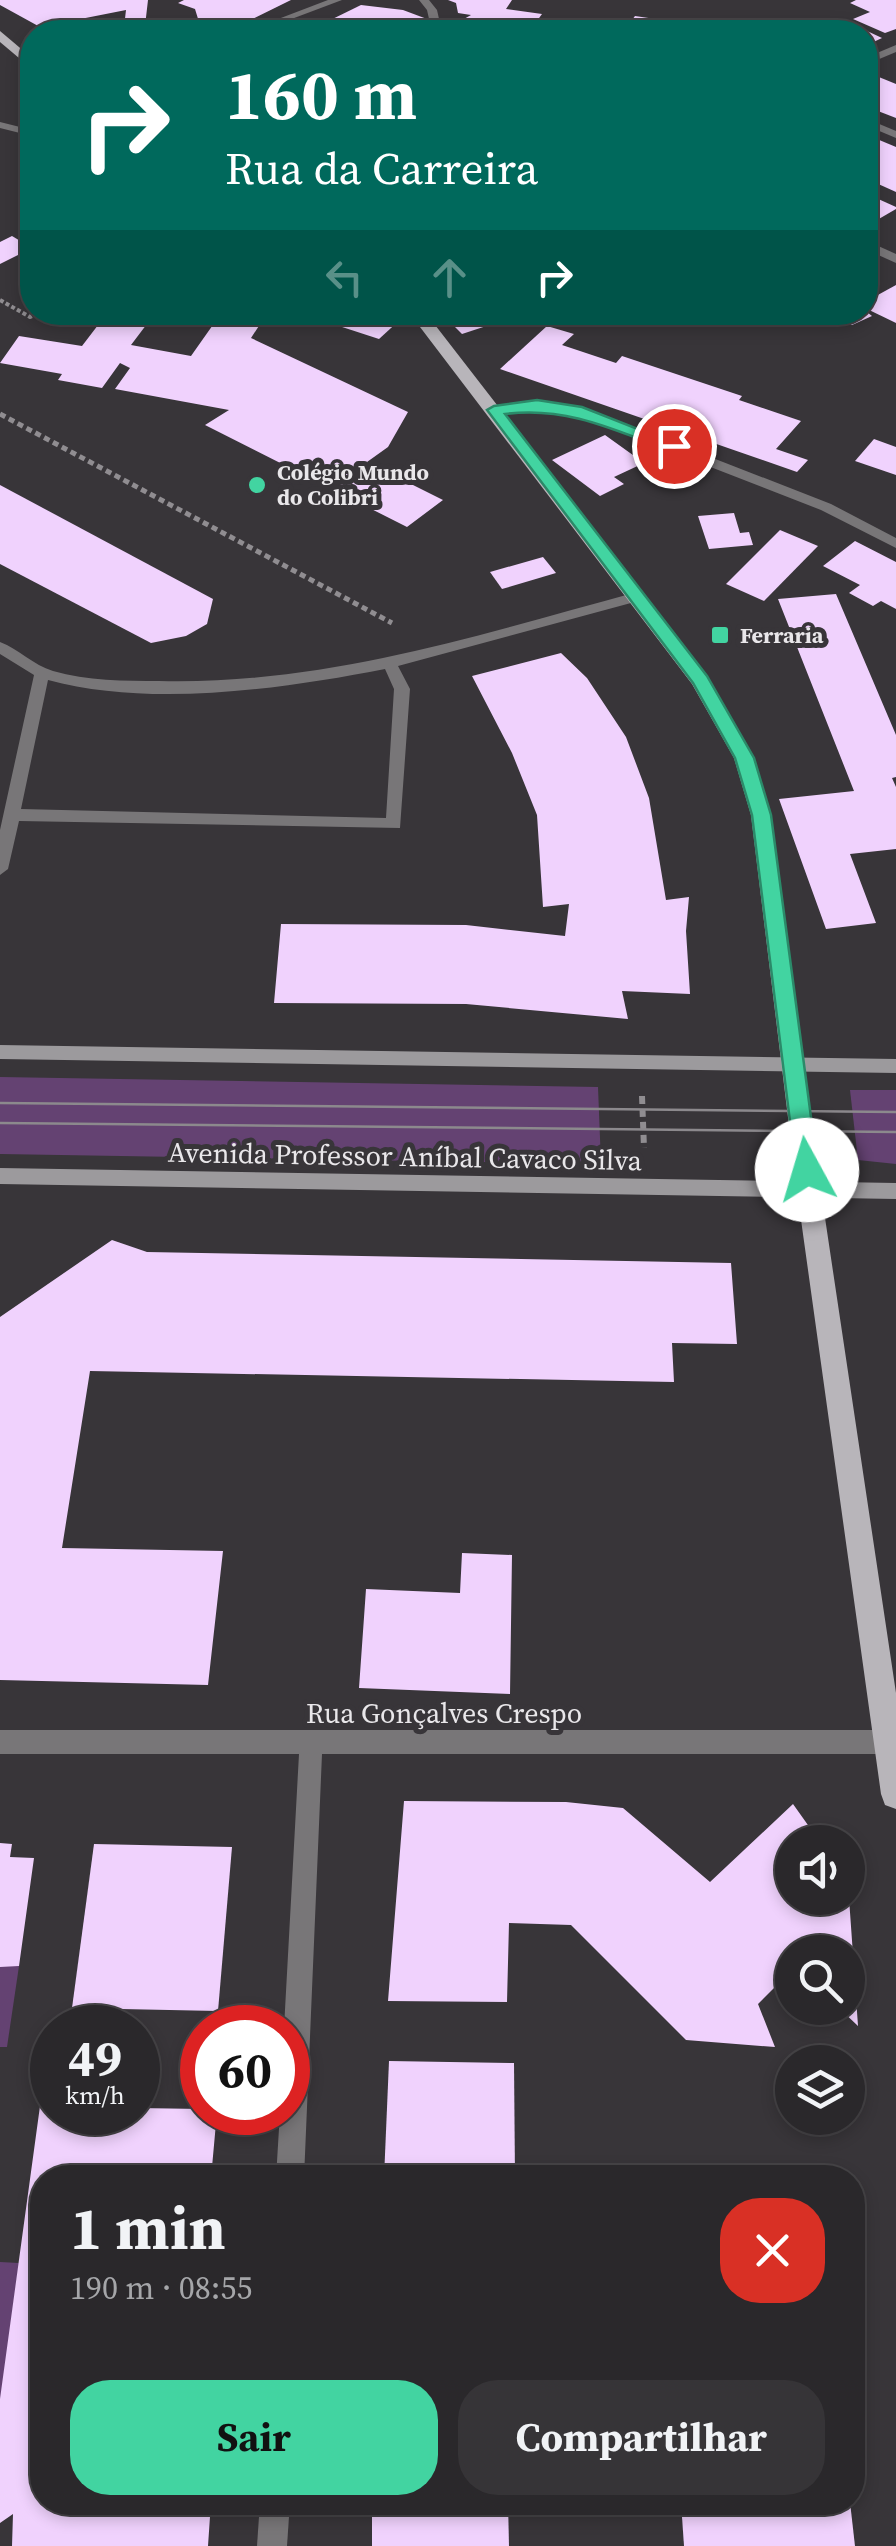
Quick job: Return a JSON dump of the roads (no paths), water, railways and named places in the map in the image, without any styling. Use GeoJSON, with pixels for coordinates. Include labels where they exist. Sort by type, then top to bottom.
{"type":"FeatureCollection","features":[{"type":"Feature","properties":{"kind":"main road"},"geometry":{"type":"LineString","coordinates":[[0,35],[20,54]]}},
{"type":"Feature","properties":{"kind":"main road"},"geometry":{"type":"LineString","coordinates":[[427,325],[700,680],[744,758],[761,815],[809,1191],[896,1794]]}},
{"type":"Feature","properties":{"kind":"main road"},"geometry":{"type":"LineString","coordinates":[[0,1052],[896,1066]]}},
{"type":"Feature","properties":{"kind":"main road","name":"Avenida Professor Aníbal Cavaco Silva"},"geometry":{"type":"LineString","coordinates":[[0,1176],[896,1191]]}},
{"type":"Feature","properties":{"kind":"street"},"geometry":{"type":"LineString","coordinates":[[282,20],[337,0]]}},
{"type":"Feature","properties":{"kind":"street"},"geometry":{"type":"LineString","coordinates":[[494,410],[537,405],[576,410],[826,507],[896,544]]}},
{"type":"Feature","properties":{"kind":"street"},"geometry":{"type":"LineString","coordinates":[[0,647],[42,674],[91,684],[174,689],[273,683],[390,665],[637,596]]}},
{"type":"Feature","properties":{"kind":"street"},"geometry":{"type":"LineString","coordinates":[[14,816],[394,824],[402,689],[390,665]]}},
{"type":"Feature","properties":{"kind":"street"},"geometry":{"type":"LineString","coordinates":[[0,869],[42,674]]}},
{"type":"Feature","properties":{"kind":"street","name":"Rua Gonçalves Crespo"},"geometry":{"type":"LineString","coordinates":[[0,1742],[888,1742]]}},
{"type":"Feature","properties":{"kind":"street"},"geometry":{"type":"LineString","coordinates":[[291,2165],[312,1744]]}},
{"type":"Feature","properties":{"kind":"street"},"geometry":{"type":"LineString","coordinates":[[272,2546],[273,2515]]}},
{"type":"Feature","properties":{"kind":"tram line"},"geometry":{"type":"LineString","coordinates":[[0,1103],[896,1112]]}},
{"type":"Feature","properties":{"kind":"tram line"},"geometry":{"type":"LineString","coordinates":[[0,1123],[896,1132]]}},
{"type":"Feature","properties":{"kind":"place","name":"Colégio Mundo do Colibri"},"geometry":{"type":"Point","coordinates":[257,485]}},
{"type":"Feature","properties":{"kind":"place","name":"Ferraria"},"geometry":{"type":"Point","coordinates":[720,635]}}]}
